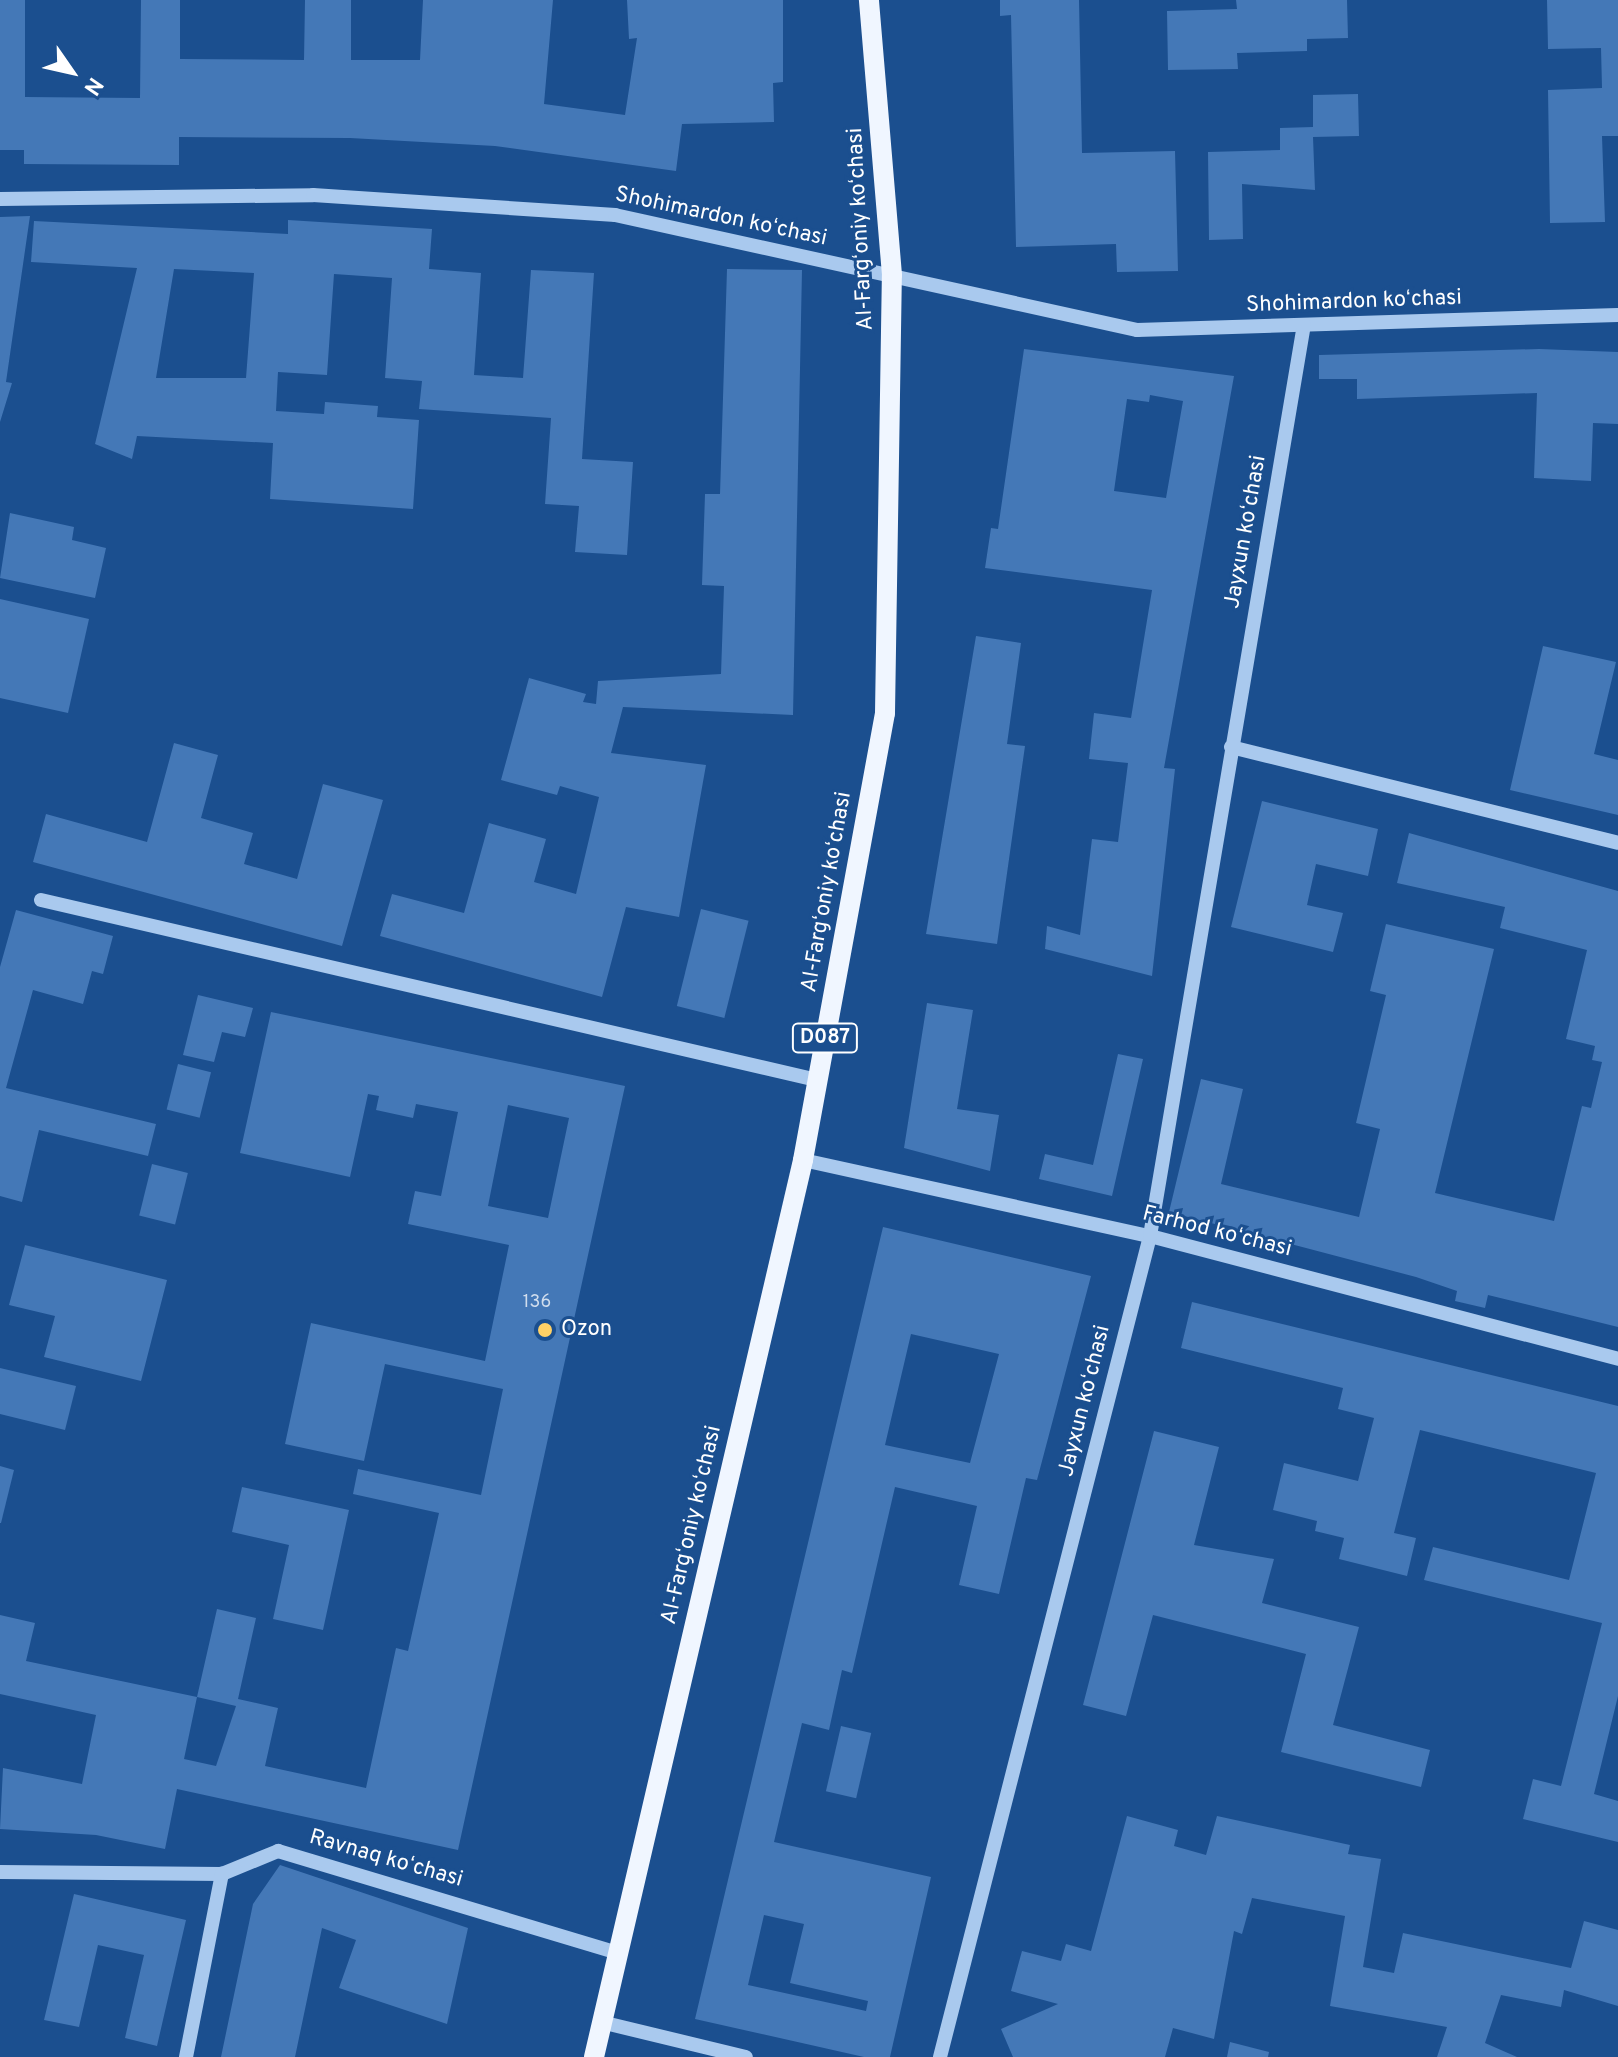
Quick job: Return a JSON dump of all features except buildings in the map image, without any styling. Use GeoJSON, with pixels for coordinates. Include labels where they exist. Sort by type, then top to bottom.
{"type":"FeatureCollection","features":[{"type":"Feature","properties":{"kind":"main road","name":"Al-Fargʻoniy koʻchasi"},"geometry":{"type":"LineString","coordinates":[[594,2057],[614,1952],[803,1160],[885,713],[892,275],[869,0]]}},
{"type":"Feature","properties":{"kind":"street","name":"Shohimardon koʻchasi"},"geometry":{"type":"LineString","coordinates":[[0,199],[313,195],[615,215],[1137,330],[1618,315]]}},
{"type":"Feature","properties":{"kind":"street","name":"Jayxun koʻchasi"},"geometry":{"type":"LineString","coordinates":[[940,2057],[1150,1236],[1304,325]]}},
{"type":"Feature","properties":{"kind":"street"},"geometry":{"type":"LineString","coordinates":[[1231,747],[1618,843]]}},
{"type":"Feature","properties":{"kind":"street"},"geometry":{"type":"LineString","coordinates":[[41,900],[817,1080]]}},
{"type":"Feature","properties":{"kind":"street","name":"Farhod koʻchasi"},"geometry":{"type":"LineString","coordinates":[[803,1160],[1150,1236],[1618,1359]]}},
{"type":"Feature","properties":{"kind":"street","name":"Ravnaq koʻchasi"},"geometry":{"type":"LineString","coordinates":[[0,1872],[222,1874],[278,1851],[614,1952]]}},
{"type":"Feature","properties":{"kind":"street"},"geometry":{"type":"LineString","coordinates":[[186,2057],[222,1874]]}},
{"type":"Feature","properties":{"kind":"street"},"geometry":{"type":"LineString","coordinates":[[601,2022],[746,2057]]}},
{"type":"Feature","properties":{"kind":"place","name":"Ozon"},"geometry":{"type":"Point","coordinates":[545,1330]}}]}
